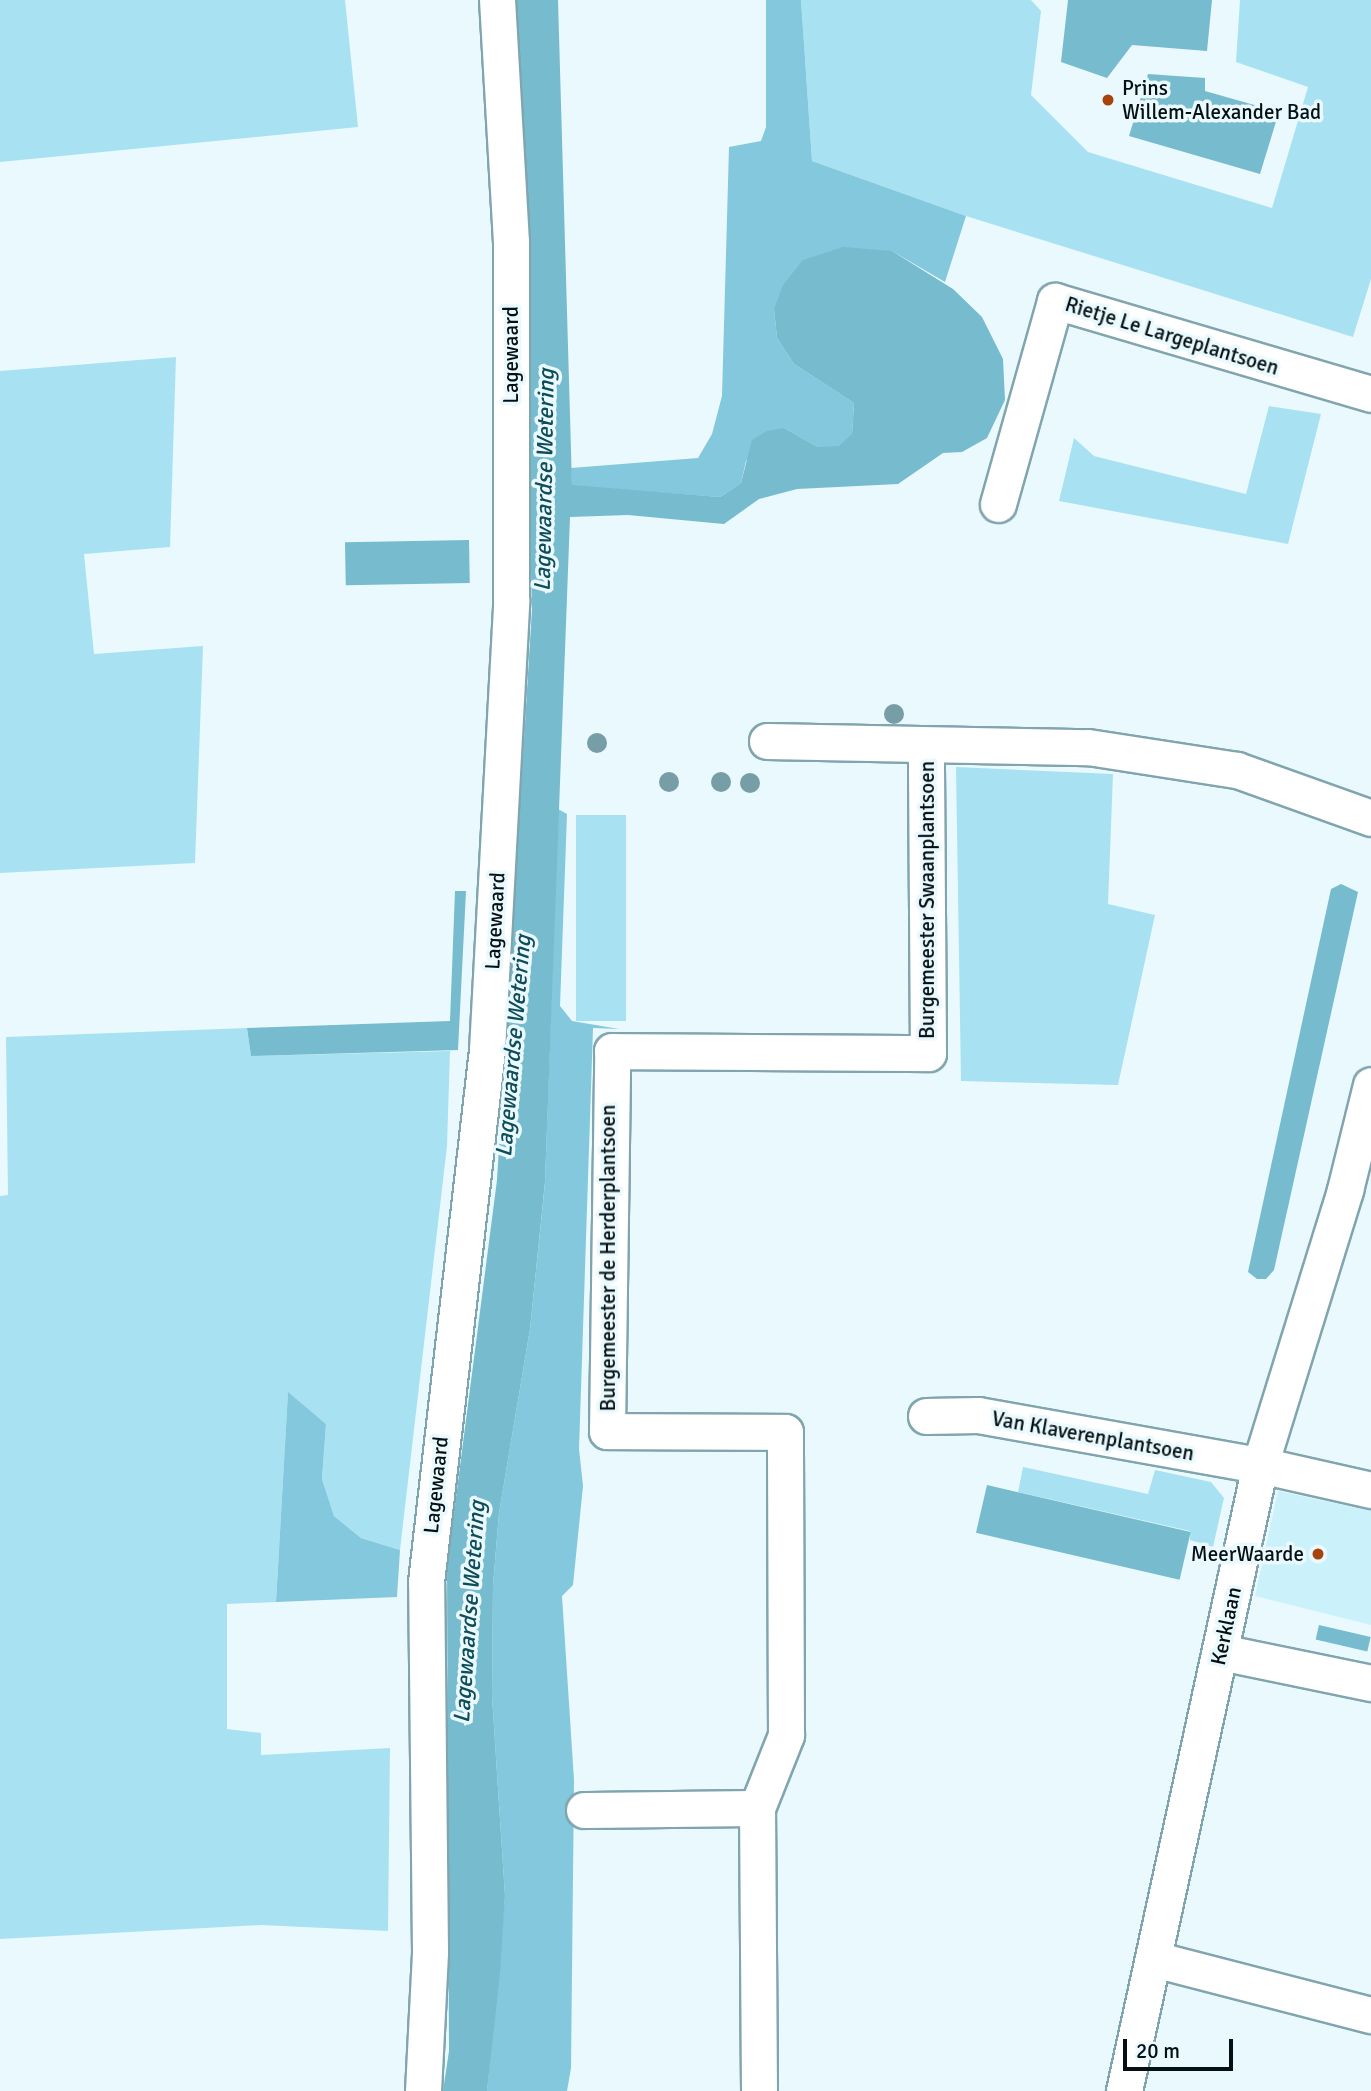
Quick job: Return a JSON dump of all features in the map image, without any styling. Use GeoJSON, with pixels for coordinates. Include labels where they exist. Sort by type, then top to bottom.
{"type":"FeatureCollection","features":[{"type":"Feature","properties":{"kind":"street","name":"Lagewaard"},"geometry":{"type":"LineString","coordinates":[[423,2091],[430,1951],[426,1581],[487,1050],[511,600],[511,242],[497,0]]}},
{"type":"Feature","properties":{"kind":"street","name":"Rietje Le Largeplantsoen"},"geometry":{"type":"LineString","coordinates":[[998,504],[1055,301],[1371,394]]}},
{"type":"Feature","properties":{"kind":"street","name":"Burgemeester Swaanplantsoen"},"geometry":{"type":"LineString","coordinates":[[766,741],[1088,747],[1237,770],[1333,801],[1371,818]]}},
{"type":"Feature","properties":{"kind":"street","name":"Burgemeester Swaanplantsoen"},"geometry":{"type":"LineString","coordinates":[[634,1051],[928,1053],[926,746]]}},
{"type":"Feature","properties":{"kind":"street","name":"Burgemeester de Herderplantsoen"},"geometry":{"type":"LineString","coordinates":[[634,1051],[612,1051],[607,1431],[785,1432],[786,1735],[757,1808],[759,2091]]}},
{"type":"Feature","properties":{"kind":"street","name":"Kerklaan"},"geometry":{"type":"LineString","coordinates":[[1124,2091],[1260,1465],[1358,1192],[1371,1085]]}},
{"type":"Feature","properties":{"kind":"street","name":"Van Klaverenplantsoen"},"geometry":{"type":"LineString","coordinates":[[926,1416],[978,1415],[1260,1465],[1371,1490]]}},
{"type":"Feature","properties":{"kind":"street"},"geometry":{"type":"LineString","coordinates":[[1220,1652],[1371,1683]]}},
{"type":"Feature","properties":{"kind":"street"},"geometry":{"type":"LineString","coordinates":[[584,1810],[757,1808]]}},
{"type":"Feature","properties":{"kind":"street"},"geometry":{"type":"LineString","coordinates":[[1154,1959],[1371,2015]]}},
{"type":"Feature","properties":{"kind":"shaded area"},"geometry":{"type":"Polygon","coordinates":[[[0,0],[345,0],[358,127],[0,162],[0,0]]]}},
{"type":"Feature","properties":{"kind":"shaded area"},"geometry":{"type":"Polygon","coordinates":[[[766,0],[801,0],[812,161],[966,216],[945,282],[892,251],[774,309],[777,338],[794,364],[854,403],[852,435],[839,447],[818,447],[784,428],[746,461],[741,483],[720,497],[572,486],[571,468],[698,458],[712,434],[722,396],[729,147],[761,141],[766,127],[766,0]]]}},
{"type":"Feature","properties":{"kind":"shaded area"},"geometry":{"type":"Polygon","coordinates":[[[801,0],[1031,0],[1041,11],[1031,95],[1088,152],[1272,208],[1308,87],[1236,62],[1240,0],[1371,0],[1371,279],[1353,337],[966,216],[812,161],[801,0]]]}},
{"type":"Feature","properties":{"kind":"shaded area"},"geometry":{"type":"Polygon","coordinates":[[[176,357],[170,547],[84,554],[94,654],[203,646],[195,863],[0,873],[0,371],[176,357]]]}},
{"type":"Feature","properties":{"kind":"shaded area"},"geometry":{"type":"Polygon","coordinates":[[[1269,406],[1321,414],[1288,544],[1059,501],[1074,438],[1094,456],[1246,494],[1269,406]]]}},
{"type":"Feature","properties":{"kind":"shaded area"},"geometry":{"type":"Polygon","coordinates":[[[956,767],[1113,774],[1108,904],[1155,915],[1118,1085],[961,1081],[956,767]]]}},
{"type":"Feature","properties":{"kind":"shaded area"},"geometry":{"type":"Polygon","coordinates":[[[558,809],[567,814],[560,1006],[572,1021],[619,1029],[593,1028],[579,1449],[583,1486],[573,1585],[562,1596],[574,1780],[571,2068],[567,2091],[487,2091],[505,1896],[492,1696],[493,1586],[499,1513],[530,1329],[545,1183],[558,809]]]}},
{"type":"Feature","properties":{"kind":"shaded area"},"geometry":{"type":"Polygon","coordinates":[[[576,815],[626,815],[626,1021],[576,1021],[576,815]]]}},
{"type":"Feature","properties":{"kind":"shaded area"},"geometry":{"type":"Polygon","coordinates":[[[247,1028],[251,1056],[450,1051],[447,1146],[400,1550],[361,1538],[334,1516],[322,1479],[326,1424],[288,1393],[276,1602],[227,1604],[227,1729],[261,1733],[261,1755],[390,1748],[388,1931],[261,1925],[0,1939],[0,1196],[8,1195],[6,1037],[247,1028]]]}},
{"type":"Feature","properties":{"kind":"shaded area"},"geometry":{"type":"Polygon","coordinates":[[[288,1392],[326,1424],[322,1479],[334,1516],[361,1538],[400,1550],[397,1597],[276,1602],[288,1392]]]}},
{"type":"Feature","properties":{"kind":"shaded area"},"geometry":{"type":"Polygon","coordinates":[[[1023,1467],[1148,1494],[1155,1470],[1211,1482],[1224,1498],[1213,1547],[1190,1540],[1190,1531],[1018,1492],[1023,1467]]]}},
{"type":"Feature","properties":{"kind":"shaded area","name":"MeerWaarde"},"geometry":{"type":"Polygon","coordinates":[[[1278,1491],[1371,1511],[1371,1625],[1255,1596],[1278,1491]]]}},
{"type":"Feature","properties":{"kind":"water","name":"Lagewaardse Wetering"},"geometry":{"type":"Polygon","coordinates":[[[515,0],[558,0],[572,485],[720,497],[741,483],[752,440],[767,431],[784,428],[818,447],[839,446],[852,434],[854,403],[794,364],[777,338],[774,309],[783,285],[803,260],[843,247],[892,251],[953,289],[982,317],[1003,359],[1005,400],[987,438],[962,452],[943,453],[898,484],[797,489],[759,499],[724,524],[628,515],[570,517],[545,1182],[530,1329],[499,1513],[493,1586],[492,1696],[505,1896],[500,1973],[487,2091],[443,2091],[449,2051],[447,1567],[497,1180],[532,609],[515,0]]]}},
{"type":"Feature","properties":{"kind":"water"},"geometry":{"type":"Polygon","coordinates":[[[1068,0],[1212,0],[1207,51],[1132,45],[1107,78],[1061,62],[1068,0]]]}},
{"type":"Feature","properties":{"kind":"water"},"geometry":{"type":"Polygon","coordinates":[[[1148,74],[1205,78],[1205,91],[1279,112],[1260,174],[1129,136],[1148,74]]]}},
{"type":"Feature","properties":{"kind":"water"},"geometry":{"type":"Polygon","coordinates":[[[469,540],[470,583],[346,585],[345,542],[469,540]]]}},
{"type":"Feature","properties":{"kind":"water"},"geometry":{"type":"Polygon","coordinates":[[[1341,884],[1358,892],[1274,1270],[1266,1279],[1257,1279],[1248,1272],[1331,889],[1341,884]]]}},
{"type":"Feature","properties":{"kind":"water"},"geometry":{"type":"Polygon","coordinates":[[[455,891],[466,891],[458,1050],[251,1056],[247,1028],[450,1021],[455,891]]]}},
{"type":"Feature","properties":{"kind":"water"},"geometry":{"type":"Polygon","coordinates":[[[987,1485],[1191,1532],[1180,1580],[976,1533],[987,1485]]]}},
{"type":"Feature","properties":{"kind":"water"},"geometry":{"type":"Polygon","coordinates":[[[1319,1625],[1371,1637],[1367,1652],[1316,1640],[1319,1625]]]}},
{"type":"Feature","properties":{"kind":"place","name":"Prins Willem-Alexander Bad"},"geometry":{"type":"Point","coordinates":[1108,100]}},
{"type":"Feature","properties":{"kind":"place","name":"MeerWaarde"},"geometry":{"type":"Point","coordinates":[1318,1554]}}]}
